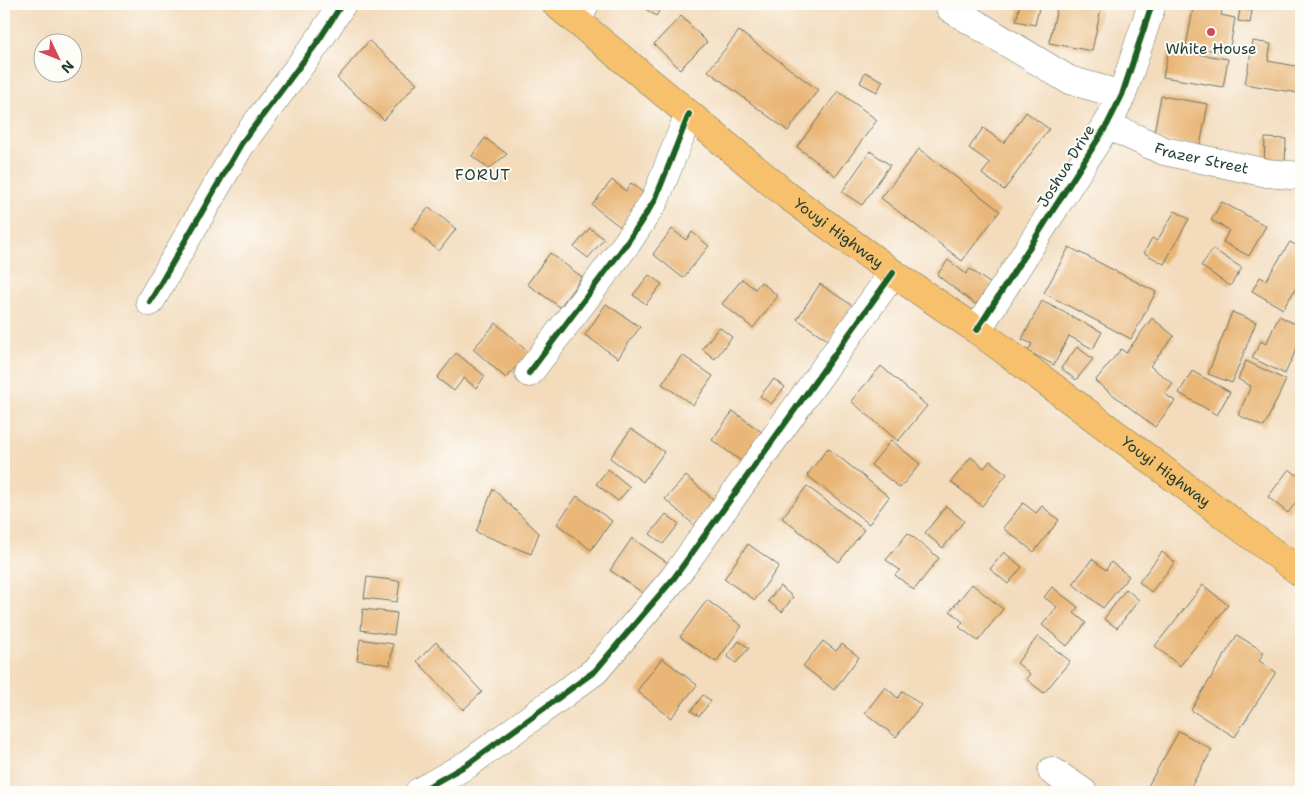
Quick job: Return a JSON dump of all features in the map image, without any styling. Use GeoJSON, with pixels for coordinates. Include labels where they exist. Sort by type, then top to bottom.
{"type":"FeatureCollection","features":[{"type":"Feature","properties":{"kind":"main road","name":"Youyi Highway"},"geometry":{"type":"LineString","coordinates":[[556,4],[581,12],[689,114],[788,196],[893,273],[977,330],[1301,573]]}},
{"type":"Feature","properties":{"kind":"street"},"geometry":{"type":"LineString","coordinates":[[150,302],[241,144],[317,43],[342,4]]}},
{"type":"Feature","properties":{"kind":"street","name":"Joshua Drive"},"geometry":{"type":"LineString","coordinates":[[977,330],[1107,125],[1122,95],[1152,4]]}},
{"type":"Feature","properties":{"kind":"street"},"geometry":{"type":"LineString","coordinates":[[950,8],[1069,80],[1122,95]]}},
{"type":"Feature","properties":{"kind":"street"},"geometry":{"type":"LineString","coordinates":[[529,373],[627,244],[655,200],[689,114]]}},
{"type":"Feature","properties":{"kind":"street","name":"Frazer Street"},"geometry":{"type":"LineString","coordinates":[[1107,125],[1164,152],[1267,173],[1301,176]]}},
{"type":"Feature","properties":{"kind":"street"},"geometry":{"type":"LineString","coordinates":[[419,792],[468,764],[595,671],[674,578],[893,273]]}},
{"type":"Feature","properties":{"kind":"street"},"geometry":{"type":"LineString","coordinates":[[1052,771],[1083,792]]}},
{"type":"Feature","properties":{"kind":"building"},"geometry":{"type":"Polygon","coordinates":[[[638,4],[664,4],[656,16],[638,4]]]}},
{"type":"Feature","properties":{"kind":"building"},"geometry":{"type":"Polygon","coordinates":[[[1020,4],[1040,4],[1035,25],[1016,21],[1020,4]]]}},
{"type":"Feature","properties":{"kind":"building"},"geometry":{"type":"Polygon","coordinates":[[[1058,4],[1102,4],[1092,51],[1049,43],[1058,4]]]}},
{"type":"Feature","properties":{"kind":"building","name":"White House"},"geometry":{"type":"Polygon","coordinates":[[[1194,4],[1222,7],[1221,15],[1235,18],[1229,53],[1186,46],[1194,4]]]}},
{"type":"Feature","properties":{"kind":"building"},"geometry":{"type":"Polygon","coordinates":[[[1240,9],[1252,11],[1250,23],[1238,21],[1240,9]]]}},
{"type":"Feature","properties":{"kind":"building"},"geometry":{"type":"Polygon","coordinates":[[[681,16],[707,42],[680,69],[654,44],[681,16]]]}},
{"type":"Feature","properties":{"kind":"building"},"geometry":{"type":"Polygon","coordinates":[[[739,31],[818,90],[788,131],[708,71],[739,31]]]}},
{"type":"Feature","properties":{"kind":"building"},"geometry":{"type":"Polygon","coordinates":[[[369,41],[417,83],[384,120],[337,78],[369,41]]]}},
{"type":"Feature","properties":{"kind":"building"},"geometry":{"type":"Polygon","coordinates":[[[1253,41],[1271,44],[1268,61],[1301,67],[1298,93],[1245,84],[1253,41]]]}},
{"type":"Feature","properties":{"kind":"building"},"geometry":{"type":"Polygon","coordinates":[[[1169,49],[1228,59],[1223,87],[1163,77],[1169,49]]]}},
{"type":"Feature","properties":{"kind":"building"},"geometry":{"type":"Polygon","coordinates":[[[865,72],[883,81],[877,92],[860,83],[865,72]]]}},
{"type":"Feature","properties":{"kind":"building"},"geometry":{"type":"Polygon","coordinates":[[[838,91],[877,120],[836,176],[797,147],[838,91]]]}},
{"type":"Feature","properties":{"kind":"building"},"geometry":{"type":"Polygon","coordinates":[[[1161,96],[1208,104],[1200,146],[1153,138],[1161,96]]]}},
{"type":"Feature","properties":{"kind":"building"},"geometry":{"type":"Polygon","coordinates":[[[1026,112],[1049,129],[1004,190],[982,174],[990,163],[969,148],[983,128],[1004,143],[1026,112]]]}},
{"type":"Feature","properties":{"kind":"building"},"geometry":{"type":"Polygon","coordinates":[[[485,138],[507,154],[489,169],[472,156],[485,138]]]}},
{"type":"Feature","properties":{"kind":"building"},"geometry":{"type":"Polygon","coordinates":[[[1265,138],[1286,139],[1285,166],[1264,166],[1265,138]]]}},
{"type":"Feature","properties":{"kind":"building"},"geometry":{"type":"Polygon","coordinates":[[[1299,141],[1301,141],[1301,165],[1299,164],[1299,141]]]}},
{"type":"Feature","properties":{"kind":"building"},"geometry":{"type":"Polygon","coordinates":[[[919,149],[1000,211],[962,261],[881,198],[919,149]]]}},
{"type":"Feature","properties":{"kind":"building"},"geometry":{"type":"Polygon","coordinates":[[[870,151],[890,165],[862,205],[842,192],[870,151]]]}},
{"type":"Feature","properties":{"kind":"building"},"geometry":{"type":"Polygon","coordinates":[[[612,180],[626,191],[631,183],[649,197],[623,229],[592,205],[612,180]]]}},
{"type":"Feature","properties":{"kind":"building"},"geometry":{"type":"Polygon","coordinates":[[[1222,202],[1266,226],[1249,256],[1223,242],[1229,230],[1211,220],[1222,202]]]}},
{"type":"Feature","properties":{"kind":"building"},"geometry":{"type":"Polygon","coordinates":[[[429,207],[456,229],[439,251],[412,229],[429,207]]]}},
{"type":"Feature","properties":{"kind":"building"},"geometry":{"type":"Polygon","coordinates":[[[1175,211],[1189,219],[1164,264],[1144,253],[1152,238],[1157,241],[1175,211]]]}},
{"type":"Feature","properties":{"kind":"building"},"geometry":{"type":"Polygon","coordinates":[[[590,228],[604,239],[588,258],[574,247],[590,228]]]}},
{"type":"Feature","properties":{"kind":"building"},"geometry":{"type":"Polygon","coordinates":[[[672,229],[686,240],[692,232],[709,246],[683,278],[653,254],[672,229]]]}},
{"type":"Feature","properties":{"kind":"building"},"geometry":{"type":"Polygon","coordinates":[[[1290,242],[1301,248],[1301,280],[1283,309],[1252,291],[1260,277],[1266,280],[1290,242]]]}},
{"type":"Feature","properties":{"kind":"building"},"geometry":{"type":"Polygon","coordinates":[[[1069,247],[1156,292],[1131,339],[1044,293],[1069,247]]]}},
{"type":"Feature","properties":{"kind":"building"},"geometry":{"type":"Polygon","coordinates":[[[1213,249],[1242,268],[1230,286],[1201,266],[1213,249]]]}},
{"type":"Feature","properties":{"kind":"building"},"geometry":{"type":"Polygon","coordinates":[[[550,253],[582,277],[560,307],[527,284],[550,253]]]}},
{"type":"Feature","properties":{"kind":"building"},"geometry":{"type":"Polygon","coordinates":[[[948,260],[966,274],[970,269],[995,287],[981,305],[975,304],[937,275],[948,260]]]}},
{"type":"Feature","properties":{"kind":"building"},"geometry":{"type":"Polygon","coordinates":[[[649,275],[662,284],[646,304],[633,295],[649,275]]]}},
{"type":"Feature","properties":{"kind":"building"},"geometry":{"type":"Polygon","coordinates":[[[742,279],[755,289],[761,282],[778,296],[753,328],[722,304],[742,279]]]}},
{"type":"Feature","properties":{"kind":"building"},"geometry":{"type":"Polygon","coordinates":[[[820,284],[853,306],[829,341],[797,319],[820,284]]]}},
{"type":"Feature","properties":{"kind":"building"},"geometry":{"type":"Polygon","coordinates":[[[1042,301],[1102,332],[1093,349],[1069,336],[1054,365],[1028,351],[1032,344],[1022,339],[1042,301]]]}},
{"type":"Feature","properties":{"kind":"building"},"geometry":{"type":"Polygon","coordinates":[[[606,304],[640,327],[618,358],[585,335],[606,304]]]}},
{"type":"Feature","properties":{"kind":"building"},"geometry":{"type":"Polygon","coordinates":[[[1232,312],[1256,322],[1232,383],[1208,374],[1232,312]]]}},
{"type":"Feature","properties":{"kind":"building"},"geometry":{"type":"Polygon","coordinates":[[[1279,316],[1301,327],[1301,339],[1285,374],[1252,358],[1261,341],[1266,344],[1279,316]]]}},
{"type":"Feature","properties":{"kind":"building"},"geometry":{"type":"Polygon","coordinates":[[[1152,318],[1174,336],[1150,366],[1173,384],[1165,394],[1175,401],[1155,427],[1095,381],[1121,349],[1126,353],[1152,318]]]}},
{"type":"Feature","properties":{"kind":"building"},"geometry":{"type":"Polygon","coordinates":[[[496,323],[529,353],[506,378],[473,349],[496,323]]]}},
{"type":"Feature","properties":{"kind":"building"},"geometry":{"type":"Polygon","coordinates":[[[719,327],[732,337],[715,359],[702,349],[719,327]]]}},
{"type":"Feature","properties":{"kind":"building"},"geometry":{"type":"Polygon","coordinates":[[[1077,347],[1093,359],[1076,380],[1061,368],[1077,347]]]}},
{"type":"Feature","properties":{"kind":"building"},"geometry":{"type":"Polygon","coordinates":[[[456,353],[485,376],[476,388],[464,378],[454,391],[437,378],[456,353]]]}},
{"type":"Feature","properties":{"kind":"building"},"geometry":{"type":"Polygon","coordinates":[[[682,355],[713,376],[693,405],[662,384],[682,355]]]}},
{"type":"Feature","properties":{"kind":"building"},"geometry":{"type":"Polygon","coordinates":[[[1246,361],[1286,380],[1264,427],[1238,415],[1251,386],[1238,379],[1246,361]]]}},
{"type":"Feature","properties":{"kind":"building"},"geometry":{"type":"Polygon","coordinates":[[[881,366],[927,406],[898,441],[851,401],[881,366]]]}},
{"type":"Feature","properties":{"kind":"building"},"geometry":{"type":"Polygon","coordinates":[[[1192,371],[1230,392],[1217,415],[1179,393],[1192,371]]]}},
{"type":"Feature","properties":{"kind":"building"},"geometry":{"type":"Polygon","coordinates":[[[774,379],[785,387],[771,404],[760,396],[774,379]]]}},
{"type":"Feature","properties":{"kind":"building"},"geometry":{"type":"Polygon","coordinates":[[[733,411],[767,436],[745,464],[712,440],[733,411]]]}},
{"type":"Feature","properties":{"kind":"building"},"geometry":{"type":"Polygon","coordinates":[[[631,429],[664,452],[643,482],[610,458],[631,429]]]}},
{"type":"Feature","properties":{"kind":"building"},"geometry":{"type":"Polygon","coordinates":[[[891,440],[920,464],[900,488],[871,465],[891,440]]]}},
{"type":"Feature","properties":{"kind":"building"},"geometry":{"type":"Polygon","coordinates":[[[828,448],[889,497],[869,524],[807,475],[828,448]]]}},
{"type":"Feature","properties":{"kind":"building"},"geometry":{"type":"Polygon","coordinates":[[[971,457],[984,468],[990,461],[1007,474],[982,506],[951,482],[971,457]]]}},
{"type":"Feature","properties":{"kind":"building"},"geometry":{"type":"Polygon","coordinates":[[[608,469],[630,487],[618,501],[596,484],[608,469]]]}},
{"type":"Feature","properties":{"kind":"building"},"geometry":{"type":"Polygon","coordinates":[[[1289,469],[1301,478],[1301,495],[1288,513],[1268,497],[1289,469]]]}},
{"type":"Feature","properties":{"kind":"building"},"geometry":{"type":"Polygon","coordinates":[[[686,476],[715,501],[694,525],[665,499],[686,476]]]}},
{"type":"Feature","properties":{"kind":"building"},"geometry":{"type":"Polygon","coordinates":[[[807,486],[864,530],[839,562],[782,518],[807,486]]]}},
{"type":"Feature","properties":{"kind":"building"},"geometry":{"type":"Polygon","coordinates":[[[493,489],[539,533],[531,554],[476,532],[493,489]]]}},
{"type":"Feature","properties":{"kind":"building"},"geometry":{"type":"Polygon","coordinates":[[[577,496],[612,521],[591,550],[557,524],[577,496]]]}},
{"type":"Feature","properties":{"kind":"building"},"geometry":{"type":"Polygon","coordinates":[[[1023,503],[1036,513],[1042,506],[1059,520],[1034,552],[1003,528],[1023,503]]]}},
{"type":"Feature","properties":{"kind":"building"},"geometry":{"type":"Polygon","coordinates":[[[946,506],[964,521],[943,548],[925,533],[946,506]]]}},
{"type":"Feature","properties":{"kind":"building"},"geometry":{"type":"Polygon","coordinates":[[[666,514],[679,524],[663,544],[650,534],[666,514]]]}},
{"type":"Feature","properties":{"kind":"building"},"geometry":{"type":"Polygon","coordinates":[[[908,533],[939,558],[914,590],[895,575],[900,570],[886,560],[908,533]]]}},
{"type":"Feature","properties":{"kind":"building"},"geometry":{"type":"Polygon","coordinates":[[[632,538],[672,566],[650,598],[610,570],[632,538]]]}},
{"type":"Feature","properties":{"kind":"building"},"geometry":{"type":"Polygon","coordinates":[[[748,544],[779,566],[755,600],[724,579],[748,544]]]}},
{"type":"Feature","properties":{"kind":"building"},"geometry":{"type":"Polygon","coordinates":[[[1004,552],[1022,567],[1008,584],[990,569],[1004,552]]]}},
{"type":"Feature","properties":{"kind":"building"},"geometry":{"type":"Polygon","coordinates":[[[1162,552],[1175,562],[1151,592],[1139,582],[1162,552]]]}},
{"type":"Feature","properties":{"kind":"building"},"geometry":{"type":"Polygon","coordinates":[[[1092,559],[1106,570],[1111,562],[1129,576],[1103,608],[1073,584],[1092,559]]]}},
{"type":"Feature","properties":{"kind":"building"},"geometry":{"type":"Polygon","coordinates":[[[367,577],[400,581],[397,602],[364,598],[367,577]]]}},
{"type":"Feature","properties":{"kind":"building"},"geometry":{"type":"Polygon","coordinates":[[[972,584],[1003,609],[978,641],[959,627],[963,622],[950,611],[972,584]]]}},
{"type":"Feature","properties":{"kind":"building"},"geometry":{"type":"Polygon","coordinates":[[[1203,585],[1228,605],[1180,666],[1155,646],[1203,585]]]}},
{"type":"Feature","properties":{"kind":"building"},"geometry":{"type":"Polygon","coordinates":[[[780,586],[793,597],[782,612],[768,601],[780,586]]]}},
{"type":"Feature","properties":{"kind":"building"},"geometry":{"type":"Polygon","coordinates":[[[1052,587],[1078,607],[1074,613],[1086,623],[1067,646],[1042,625],[1057,607],[1044,597],[1052,587]]]}},
{"type":"Feature","properties":{"kind":"building"},"geometry":{"type":"Polygon","coordinates":[[[1126,589],[1139,600],[1117,628],[1104,619],[1126,589]]]}},
{"type":"Feature","properties":{"kind":"building"},"geometry":{"type":"Polygon","coordinates":[[[707,600],[742,626],[716,662],[680,637],[707,600]]]}},
{"type":"Feature","properties":{"kind":"building"},"geometry":{"type":"Polygon","coordinates":[[[363,609],[397,613],[394,635],[361,630],[363,609]]]}},
{"type":"Feature","properties":{"kind":"building"},"geometry":{"type":"Polygon","coordinates":[[[1237,635],[1264,652],[1259,661],[1276,672],[1235,737],[1191,710],[1237,635]]]}},
{"type":"Feature","properties":{"kind":"building"},"geometry":{"type":"Polygon","coordinates":[[[1038,636],[1070,661],[1044,693],[1026,679],[1030,674],[1017,663],[1038,636]]]}},
{"type":"Feature","properties":{"kind":"building"},"geometry":{"type":"Polygon","coordinates":[[[360,639],[393,644],[390,665],[357,660],[360,639]]]}},
{"type":"Feature","properties":{"kind":"building"},"geometry":{"type":"Polygon","coordinates":[[[739,641],[749,648],[736,663],[727,656],[739,641]]]}},
{"type":"Feature","properties":{"kind":"building"},"geometry":{"type":"Polygon","coordinates":[[[823,641],[836,651],[842,644],[859,657],[834,690],[803,666],[823,641]]]}},
{"type":"Feature","properties":{"kind":"building"},"geometry":{"type":"Polygon","coordinates":[[[436,642],[482,692],[463,710],[417,661],[436,642]]]}},
{"type":"Feature","properties":{"kind":"building"},"geometry":{"type":"Polygon","coordinates":[[[662,658],[697,685],[671,718],[637,691],[662,658]]]}},
{"type":"Feature","properties":{"kind":"building"},"geometry":{"type":"Polygon","coordinates":[[[885,687],[898,698],[903,691],[921,705],[896,737],[865,713],[885,687]]]}},
{"type":"Feature","properties":{"kind":"building"},"geometry":{"type":"Polygon","coordinates":[[[703,695],[711,701],[699,716],[691,711],[703,695]]]}},
{"type":"Feature","properties":{"kind":"building"},"geometry":{"type":"Polygon","coordinates":[[[1179,731],[1212,750],[1188,792],[1160,792],[1148,786],[1179,731]]]}},
{"type":"Feature","properties":{"kind":"cycle path"},"geometry":{"type":"LineString","coordinates":[[150,302],[241,144],[317,43],[342,4]]}},
{"type":"Feature","properties":{"kind":"cycle path"},"geometry":{"type":"LineString","coordinates":[[977,330],[1107,125],[1122,95],[1152,4]]}},
{"type":"Feature","properties":{"kind":"cycle path"},"geometry":{"type":"LineString","coordinates":[[529,373],[627,243],[655,200],[689,114]]}},
{"type":"Feature","properties":{"kind":"cycle path"},"geometry":{"type":"LineString","coordinates":[[419,792],[468,764],[595,671],[674,578],[893,273]]}},
{"type":"Feature","properties":{"kind":"place","name":"White House"},"geometry":{"type":"Point","coordinates":[1211,32]}},
{"type":"Feature","properties":{"kind":"district","name":"FORUT"},"geometry":{"type":"Point","coordinates":[483,174]}}]}
